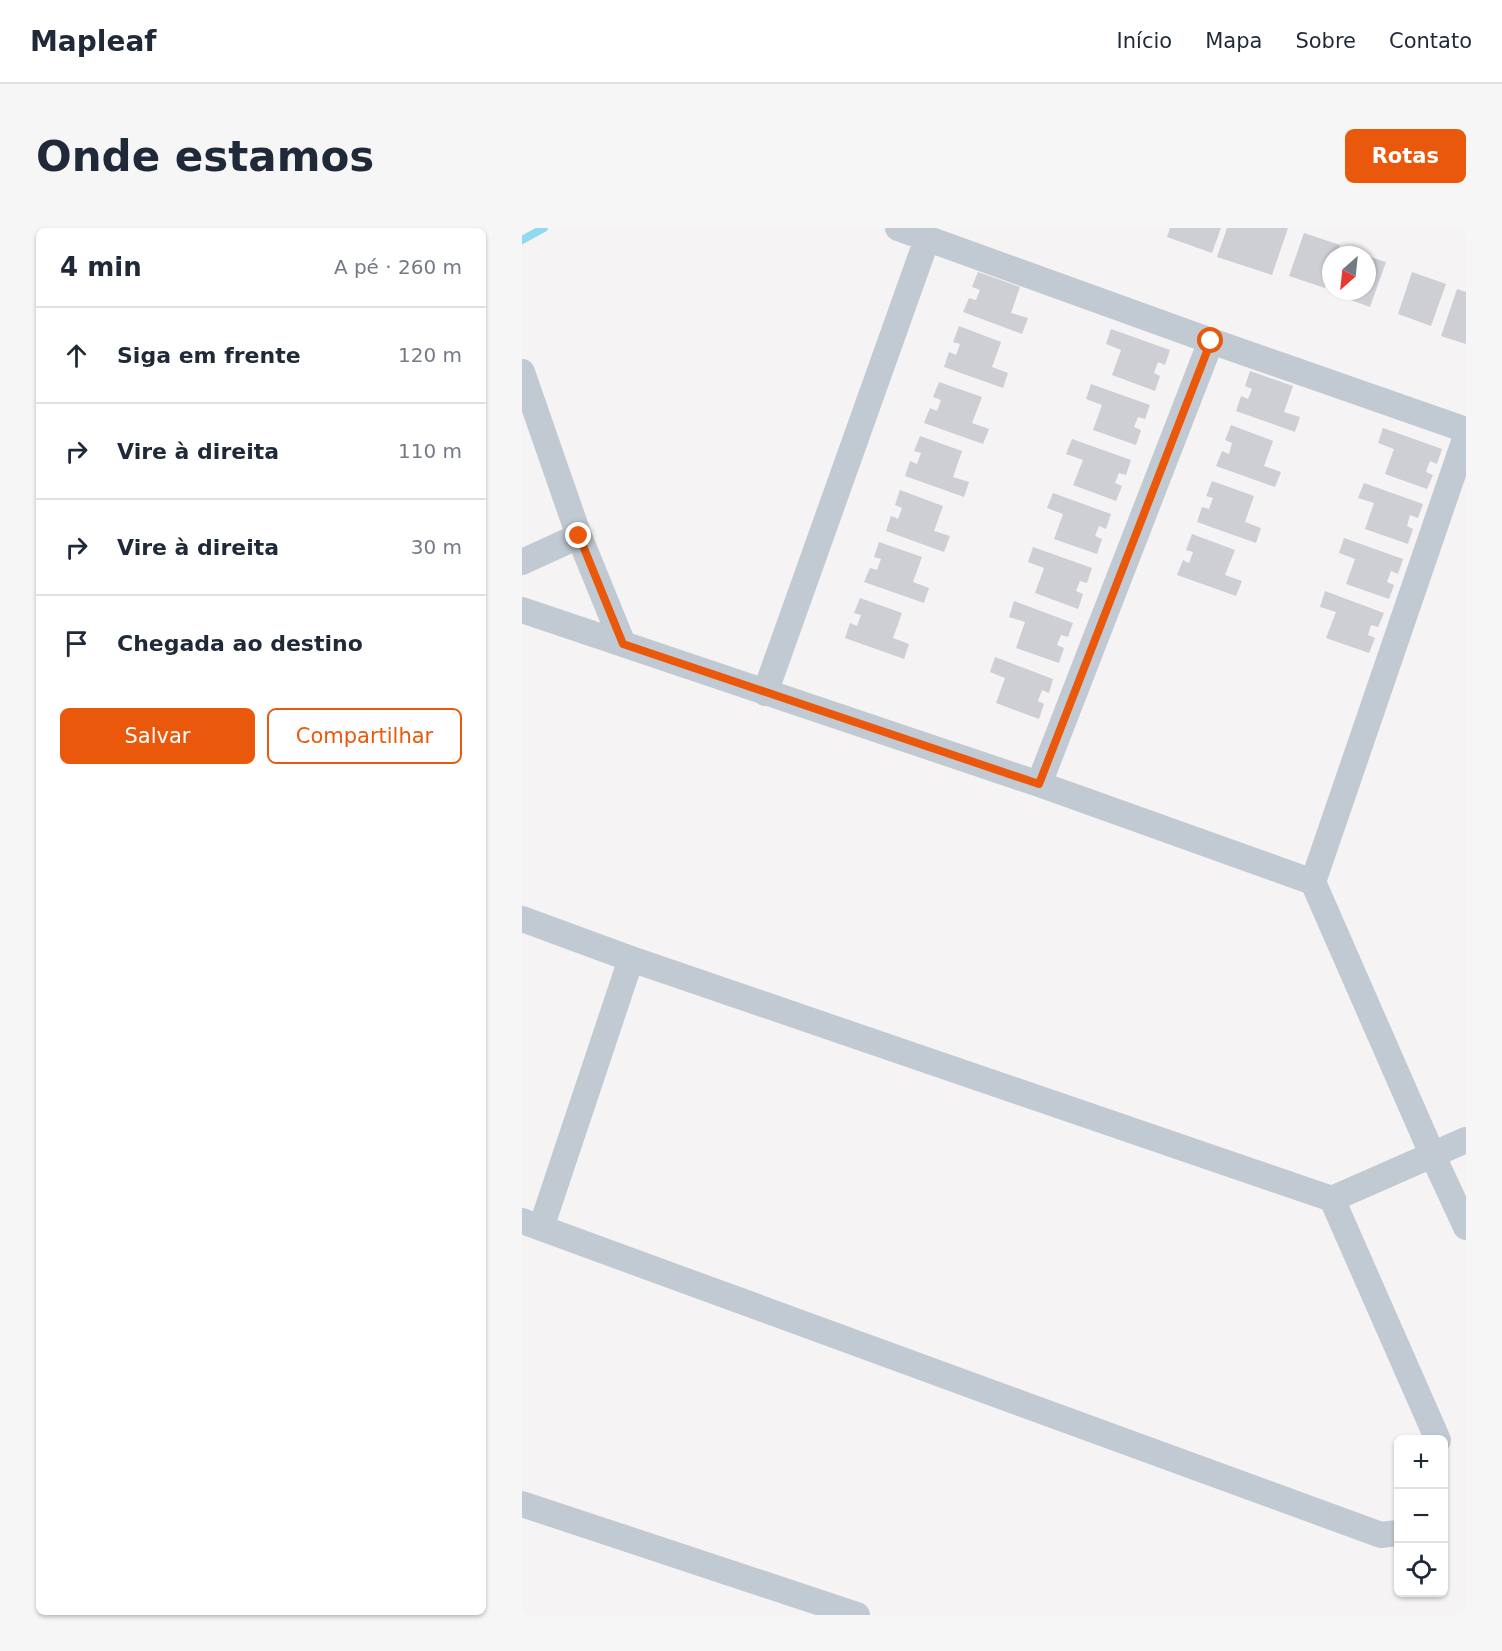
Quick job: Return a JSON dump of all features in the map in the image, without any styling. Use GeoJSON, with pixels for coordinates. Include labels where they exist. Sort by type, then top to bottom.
{"type":"FeatureCollection","features":[{"type":"Feature","properties":{"kind":"street"},"geometry":{"type":"LineString","coordinates":[[898,228],[1466,430]]}},
{"type":"Feature","properties":{"kind":"street"},"geometry":{"type":"LineString","coordinates":[[765,693],[927,239]]}},
{"type":"Feature","properties":{"kind":"street"},"geometry":{"type":"LineString","coordinates":[[1039,784],[1211,341]]}},
{"type":"Feature","properties":{"kind":"street"},"geometry":{"type":"LineString","coordinates":[[522,372],[579,536],[623,644]]}},
{"type":"Feature","properties":{"kind":"street"},"geometry":{"type":"LineString","coordinates":[[1466,436],[1313,882],[1432,1156],[1466,1227]]}},
{"type":"Feature","properties":{"kind":"street"},"geometry":{"type":"LineString","coordinates":[[522,562],[579,536]]}},
{"type":"Feature","properties":{"kind":"street"},"geometry":{"type":"LineString","coordinates":[[522,610],[1039,784],[1313,882]]}},
{"type":"Feature","properties":{"kind":"street"},"geometry":{"type":"LineString","coordinates":[[522,919],[631,959],[1332,1199],[1466,1140]]}},
{"type":"Feature","properties":{"kind":"street"},"geometry":{"type":"LineString","coordinates":[[631,959],[532,1225],[1381,1535],[1394,1533]]}},
{"type":"Feature","properties":{"kind":"street"},"geometry":{"type":"LineString","coordinates":[[1332,1199],[1436,1435]]}},
{"type":"Feature","properties":{"kind":"street"},"geometry":{"type":"LineString","coordinates":[[522,1504],[857,1615]]}},
{"type":"Feature","properties":{"kind":"building"},"geometry":{"type":"Polygon","coordinates":[[[1170,228],[1221,228],[1212,253],[1167,237],[1170,228]]]}},
{"type":"Feature","properties":{"kind":"building"},"geometry":{"type":"Polygon","coordinates":[[[1227,228],[1288,228],[1272,275],[1217,257],[1227,228]]]}},
{"type":"Feature","properties":{"kind":"building"},"geometry":{"type":"Polygon","coordinates":[[[1304,233],[1340,245],[1322,246],[1322,287],[1289,276],[1304,233]]]}},
{"type":"Feature","properties":{"kind":"building"},"geometry":{"type":"Polygon","coordinates":[[[1376,259],[1386,262],[1376,290],[1376,259]]]}},
{"type":"Feature","properties":{"kind":"building"},"geometry":{"type":"Polygon","coordinates":[[[978,272],[1020,287],[1011,313],[1028,318],[1022,334],[963,312],[969,298],[976,300],[980,290],[972,287],[978,272]]]}},
{"type":"Feature","properties":{"kind":"building"},"geometry":{"type":"Polygon","coordinates":[[[1412,272],[1446,284],[1431,326],[1398,314],[1412,272]]]}},
{"type":"Feature","properties":{"kind":"building"},"geometry":{"type":"Polygon","coordinates":[[[1457,289],[1466,292],[1466,344],[1441,336],[1457,289]]]}},
{"type":"Feature","properties":{"kind":"building"},"geometry":{"type":"Polygon","coordinates":[[[1351,300],[1372,300],[1370,307],[1351,300]]]}},
{"type":"Feature","properties":{"kind":"building"},"geometry":{"type":"Polygon","coordinates":[[[959,326],[1001,342],[992,367],[1008,373],[1003,388],[944,367],[949,352],[956,355],[960,344],[953,342],[959,326]]]}},
{"type":"Feature","properties":{"kind":"building"},"geometry":{"type":"Polygon","coordinates":[[[1111,329],[1170,350],[1165,365],[1158,362],[1154,373],[1160,376],[1155,391],[1112,375],[1121,350],[1106,344],[1111,329]]]}},
{"type":"Feature","properties":{"kind":"building"},"geometry":{"type":"Polygon","coordinates":[[[1250,371],[1293,386],[1284,412],[1300,417],[1295,432],[1236,411],[1241,396],[1248,399],[1252,389],[1245,386],[1250,371]]]}},
{"type":"Feature","properties":{"kind":"building"},"geometry":{"type":"Polygon","coordinates":[[[939,382],[982,397],[972,423],[989,429],[983,444],[924,423],[930,408],[937,411],[941,400],[933,397],[939,382]]]}},
{"type":"Feature","properties":{"kind":"building"},"geometry":{"type":"Polygon","coordinates":[[[1091,384],[1150,405],[1145,419],[1138,417],[1134,427],[1141,430],[1136,445],[1093,430],[1102,405],[1086,399],[1091,384]]]}},
{"type":"Feature","properties":{"kind":"building"},"geometry":{"type":"Polygon","coordinates":[[[1231,425],[1273,441],[1264,466],[1281,472],[1275,487],[1216,466],[1222,451],[1229,454],[1232,443],[1225,440],[1231,425]]]}},
{"type":"Feature","properties":{"kind":"building"},"geometry":{"type":"Polygon","coordinates":[[[1383,428],[1442,449],[1437,464],[1430,461],[1426,472],[1433,475],[1427,489],[1385,474],[1394,449],[1378,443],[1383,428]]]}},
{"type":"Feature","properties":{"kind":"building"},"geometry":{"type":"Polygon","coordinates":[[[920,436],[962,451],[953,477],[969,482],[964,497],[905,476],[910,461],[917,464],[921,453],[914,451],[920,436]]]}},
{"type":"Feature","properties":{"kind":"building"},"geometry":{"type":"Polygon","coordinates":[[[1072,439],[1131,460],[1126,475],[1119,473],[1115,483],[1122,486],[1116,501],[1073,485],[1083,460],[1066,454],[1072,439]]]}},
{"type":"Feature","properties":{"kind":"building"},"geometry":{"type":"Polygon","coordinates":[[[1212,481],[1254,496],[1245,522],[1261,528],[1256,543],[1197,522],[1202,507],[1209,509],[1213,498],[1206,496],[1212,481]]]}},
{"type":"Feature","properties":{"kind":"building"},"geometry":{"type":"Polygon","coordinates":[[[1364,483],[1423,504],[1418,518],[1410,515],[1407,526],[1413,529],[1408,544],[1365,529],[1374,503],[1358,498],[1364,483]]]}},
{"type":"Feature","properties":{"kind":"building"},"geometry":{"type":"Polygon","coordinates":[[[900,490],[943,506],[934,531],[950,536],[944,552],[886,531],[891,516],[898,519],[902,508],[895,505],[900,490]]]}},
{"type":"Feature","properties":{"kind":"building"},"geometry":{"type":"Polygon","coordinates":[[[1053,493],[1111,514],[1106,529],[1099,526],[1095,536],[1102,539],[1097,554],[1054,539],[1063,514],[1047,508],[1053,493]]]}},
{"type":"Feature","properties":{"kind":"building"},"geometry":{"type":"Polygon","coordinates":[[[1192,534],[1235,550],[1225,575],[1242,581],[1236,596],[1177,575],[1183,560],[1189,563],[1193,552],[1186,550],[1192,534]]]}},
{"type":"Feature","properties":{"kind":"building"},"geometry":{"type":"Polygon","coordinates":[[[1344,538],[1403,559],[1398,574],[1391,571],[1387,582],[1394,585],[1389,599],[1346,584],[1355,559],[1339,553],[1344,538]]]}},
{"type":"Feature","properties":{"kind":"building"},"geometry":{"type":"Polygon","coordinates":[[[879,542],[922,557],[913,582],[929,588],[924,603],[864,582],[870,568],[877,570],[881,559],[874,557],[879,542]]]}},
{"type":"Feature","properties":{"kind":"building"},"geometry":{"type":"Polygon","coordinates":[[[1033,547],[1092,568],[1087,583],[1080,581],[1076,591],[1083,594],[1078,609],[1035,593],[1044,568],[1028,562],[1033,547]]]}},
{"type":"Feature","properties":{"kind":"building"},"geometry":{"type":"Polygon","coordinates":[[[1325,591],[1384,613],[1378,627],[1371,625],[1368,635],[1375,638],[1369,653],[1326,638],[1336,612],[1320,607],[1325,591]]]}},
{"type":"Feature","properties":{"kind":"building"},"geometry":{"type":"Polygon","coordinates":[[[860,598],[902,613],[893,638],[909,644],[904,659],[845,638],[850,623],[857,626],[861,615],[854,613],[860,598]]]}},
{"type":"Feature","properties":{"kind":"building"},"geometry":{"type":"Polygon","coordinates":[[[1014,601],[1073,623],[1068,637],[1061,635],[1057,645],[1064,648],[1059,663],[1016,648],[1025,622],[1009,617],[1014,601]]]}},
{"type":"Feature","properties":{"kind":"building"},"geometry":{"type":"Polygon","coordinates":[[[995,657],[1053,679],[1049,693],[1042,690],[1038,701],[1044,704],[1039,719],[996,703],[1005,678],[990,672],[995,657]]]}},
{"type":"Feature","properties":{"kind":"waterway"},"geometry":{"type":"LineString","coordinates":[[522,240],[544,228]]}},
{"type":"Feature","properties":{"kind":"route"},"geometry":{"type":"LineString","coordinates":[[579,536],[623,644],[1039,784],[1211,341]]}}]}
